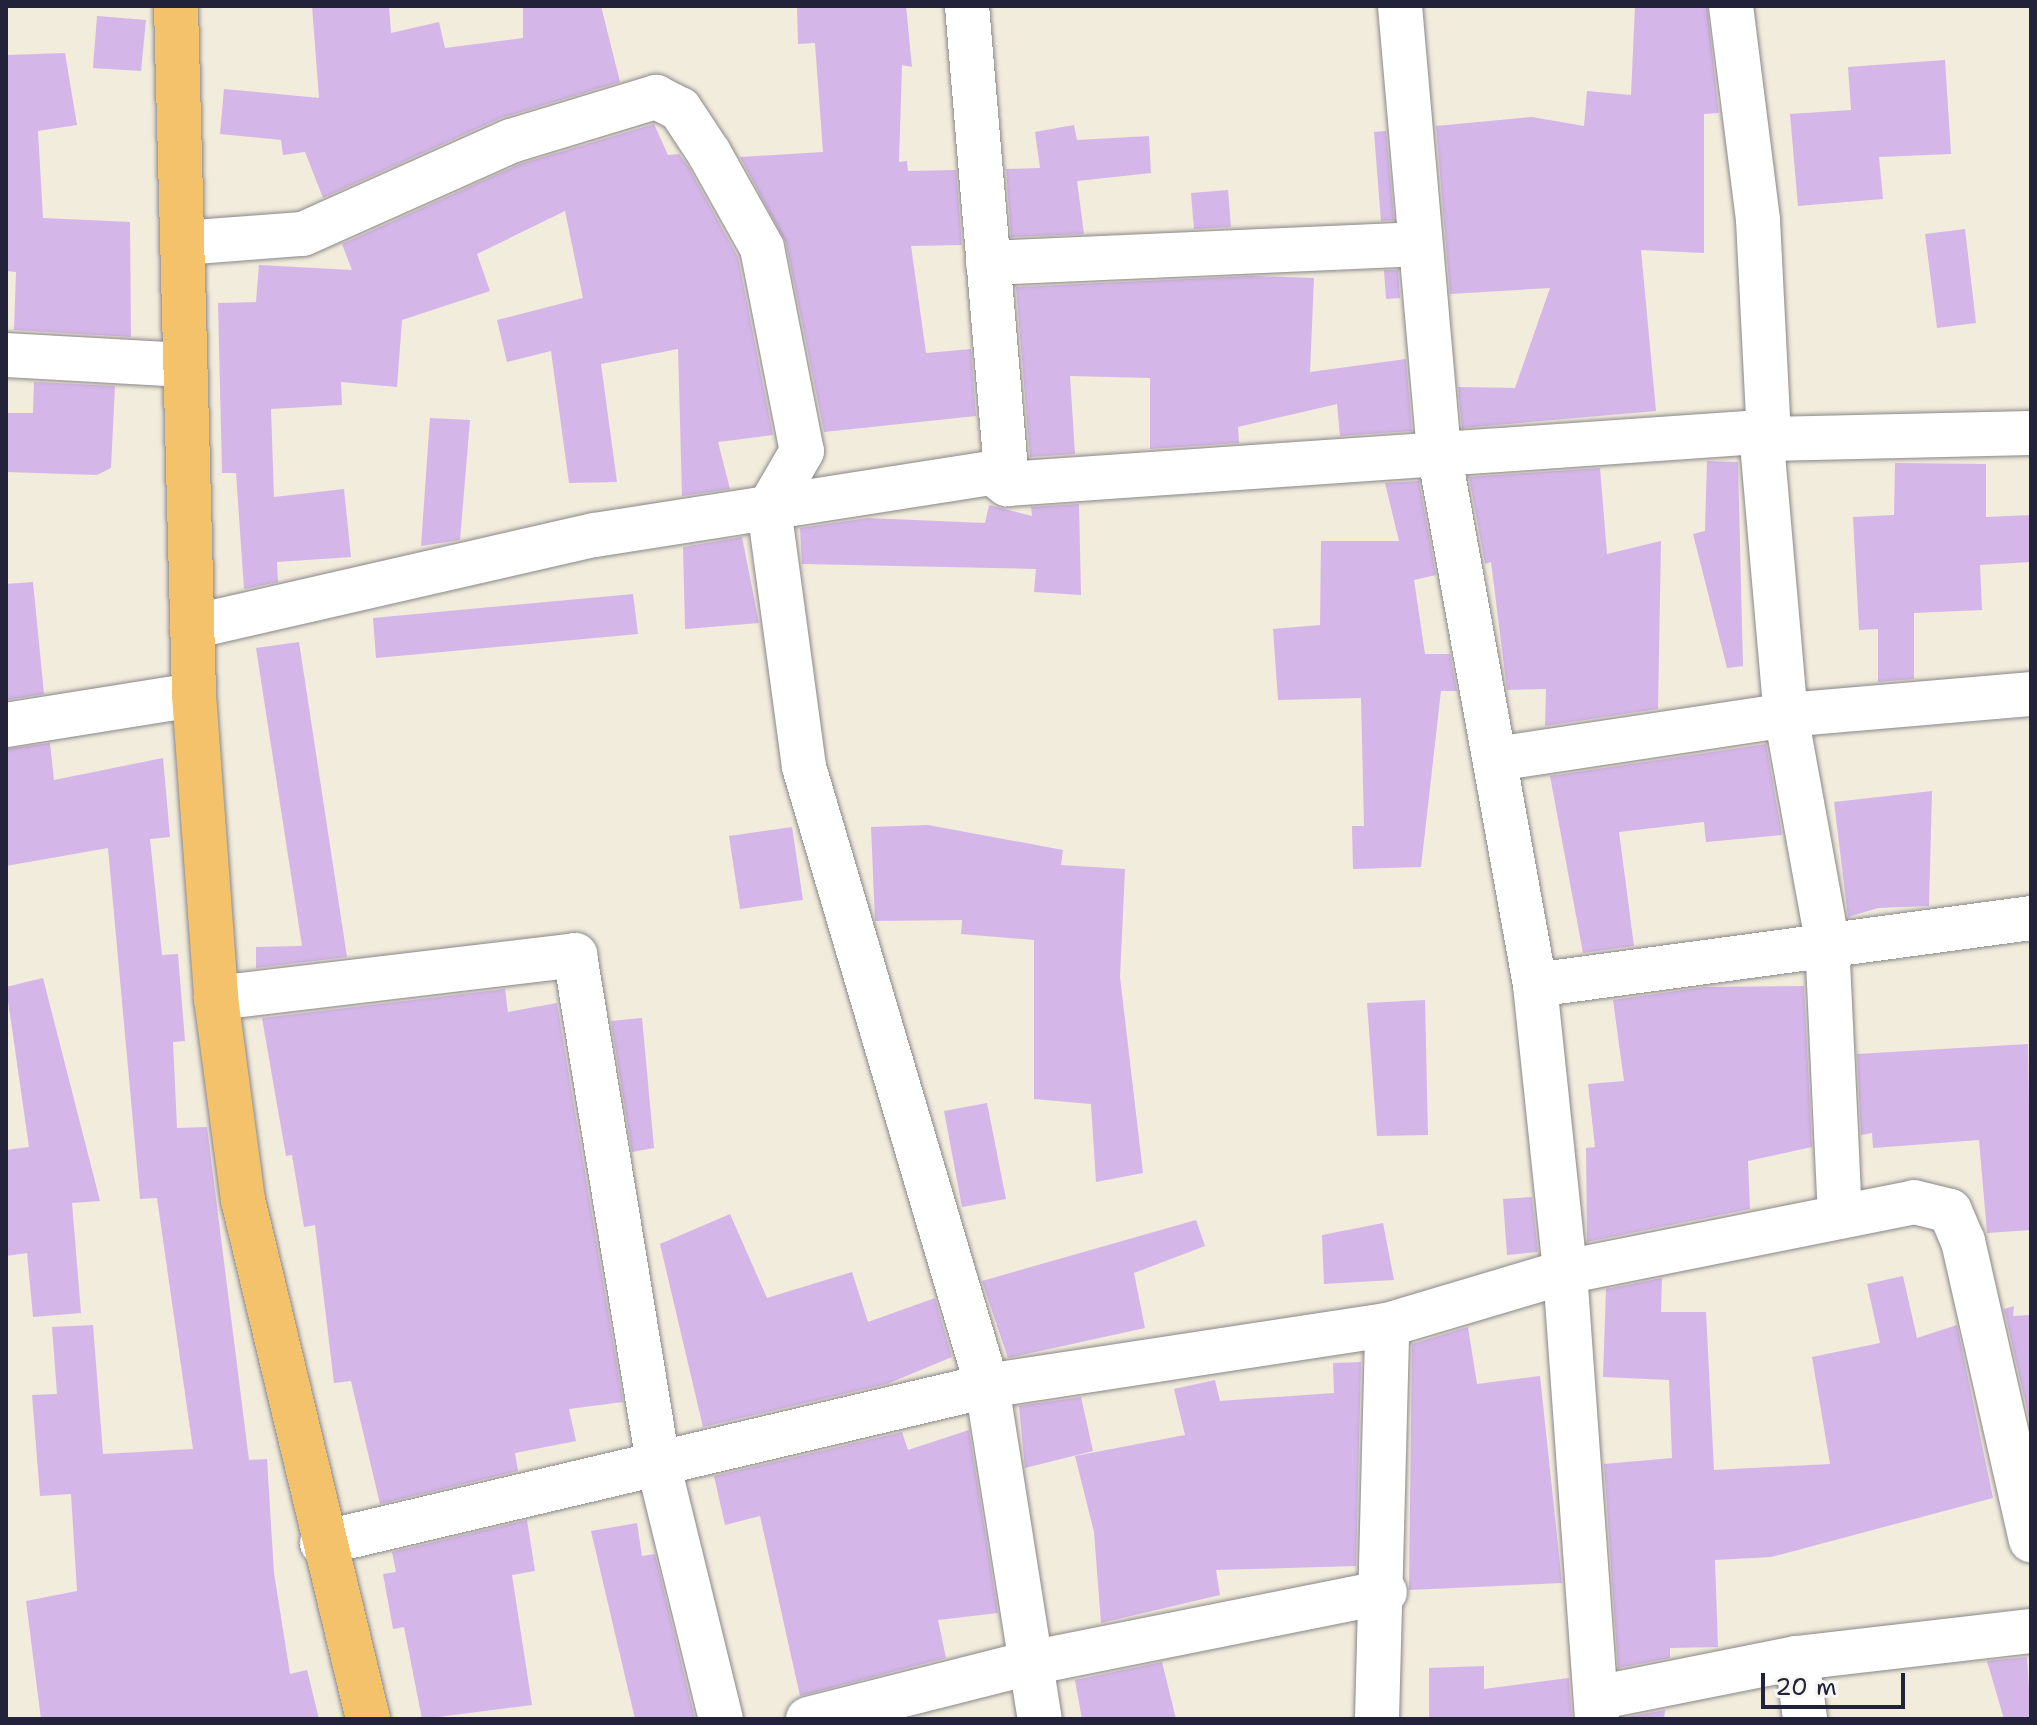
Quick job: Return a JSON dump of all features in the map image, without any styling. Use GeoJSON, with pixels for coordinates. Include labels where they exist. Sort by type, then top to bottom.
{"type":"FeatureCollection","features":[{"type":"Feature","properties":{"kind":"main road"},"geometry":{"type":"LineString","coordinates":[[176,6],[194,695],[216,998],[243,1200],[322,1543],[368,1719]]}},
{"type":"Feature","properties":{"kind":"street"},"geometry":{"type":"LineString","coordinates":[[967,6],[1007,484]]}},
{"type":"Feature","properties":{"kind":"street"},"geometry":{"type":"LineString","coordinates":[[1400,6],[1417,244],[1439,452],[1535,985],[1565,1272],[1597,1708],[1797,1658],[2031,1631]]}},
{"type":"Feature","properties":{"kind":"street"},"geometry":{"type":"LineString","coordinates":[[1731,6],[1758,220],[1765,435],[1786,715],[1827,941],[1840,1214]]}},
{"type":"Feature","properties":{"kind":"street"},"geometry":{"type":"LineString","coordinates":[[182,243],[303,234],[511,141],[656,97],[680,109],[762,248],[802,451],[769,508],[804,767],[987,1386],[1025,1664],[1040,1719]]}},
{"type":"Feature","properties":{"kind":"street"},"geometry":{"type":"LineString","coordinates":[[988,263],[1417,244]]}},
{"type":"Feature","properties":{"kind":"street"},"geometry":{"type":"LineString","coordinates":[[6,355],[185,365]]}},
{"type":"Feature","properties":{"kind":"street"},"geometry":{"type":"LineString","coordinates":[[192,627],[595,535],[992,473],[1007,484],[1439,452],[1765,435],[2031,433]]}},
{"type":"Feature","properties":{"kind":"street"},"geometry":{"type":"LineString","coordinates":[[1496,759],[1786,715],[2031,694]]}},
{"type":"Feature","properties":{"kind":"street"},"geometry":{"type":"LineString","coordinates":[[6,725],[194,695]]}},
{"type":"Feature","properties":{"kind":"street"},"geometry":{"type":"LineString","coordinates":[[1535,985],[1827,941],[2031,918]]}},
{"type":"Feature","properties":{"kind":"street"},"geometry":{"type":"LineString","coordinates":[[216,998],[575,955],[658,1463],[721,1719]]}},
{"type":"Feature","properties":{"kind":"street"},"geometry":{"type":"LineString","coordinates":[[322,1543],[987,1386],[1387,1325],[1565,1272],[1840,1214],[1914,1202],[1950,1211],[1963,1241],[2031,1540]]}},
{"type":"Feature","properties":{"kind":"street"},"geometry":{"type":"LineString","coordinates":[[1377,1719],[1385,1592],[1387,1325]]}},
{"type":"Feature","properties":{"kind":"street"},"geometry":{"type":"LineString","coordinates":[[808,1719],[1025,1664],[1385,1592]]}},
{"type":"Feature","properties":{"kind":"street"},"geometry":{"type":"LineString","coordinates":[[1797,1658],[1805,1719]]}},
{"type":"Feature","properties":{"kind":"building"},"geometry":{"type":"Polygon","coordinates":[[[312,6],[389,6],[391,33],[439,22],[445,48],[523,38],[523,6],[601,6],[620,82],[501,118],[323,198],[305,152],[283,155],[281,140],[220,134],[224,89],[319,98],[312,6]]]}},
{"type":"Feature","properties":{"kind":"building"},"geometry":{"type":"Polygon","coordinates":[[[797,6],[906,6],[912,67],[902,65],[899,162],[907,161],[908,171],[956,170],[962,245],[911,246],[926,353],[971,349],[976,416],[824,432],[786,243],[740,157],[823,152],[815,43],[798,44],[797,6]]]}},
{"type":"Feature","properties":{"kind":"building"},"geometry":{"type":"Polygon","coordinates":[[[1635,6],[1707,6],[1719,113],[1704,114],[1704,253],[1641,250],[1656,411],[1462,428],[1458,387],[1515,388],[1550,288],[1450,294],[1436,126],[1532,117],[1584,126],[1587,91],[1631,95],[1635,6]]]}},
{"type":"Feature","properties":{"kind":"building"},"geometry":{"type":"Polygon","coordinates":[[[97,16],[146,20],[141,71],[93,68],[97,16]]]}},
{"type":"Feature","properties":{"kind":"building"},"geometry":{"type":"Polygon","coordinates":[[[65,53],[77,125],[38,131],[43,218],[130,222],[131,337],[14,330],[16,272],[6,271],[8,55],[65,53]]]}},
{"type":"Feature","properties":{"kind":"building"},"geometry":{"type":"Polygon","coordinates":[[[1945,60],[1951,154],[1879,157],[1883,199],[1798,206],[1790,114],[1851,110],[1848,67],[1945,60]]]}},
{"type":"Feature","properties":{"kind":"building"},"geometry":{"type":"Polygon","coordinates":[[[654,124],[668,155],[679,154],[688,166],[738,257],[773,435],[718,442],[730,489],[682,496],[678,349],[601,364],[617,482],[569,483],[551,351],[507,362],[497,320],[583,298],[565,211],[477,254],[490,291],[402,320],[397,387],[341,382],[342,405],[271,409],[274,497],[344,489],[351,557],[277,562],[278,582],[244,589],[236,473],[222,473],[218,303],[256,302],[259,265],[352,270],[342,244],[520,164],[654,124]]]}},
{"type":"Feature","properties":{"kind":"building"},"geometry":{"type":"Polygon","coordinates":[[[1074,125],[1077,140],[1149,136],[1151,173],[1077,181],[1084,234],[1011,237],[1006,169],[1040,168],[1035,132],[1074,125]]]}},
{"type":"Feature","properties":{"kind":"building"},"geometry":{"type":"Polygon","coordinates":[[[1386,131],[1394,220],[1381,221],[1374,132],[1386,131]]]}},
{"type":"Feature","properties":{"kind":"building"},"geometry":{"type":"Polygon","coordinates":[[[1228,190],[1231,227],[1194,229],[1191,193],[1228,190]]]}},
{"type":"Feature","properties":{"kind":"building"},"geometry":{"type":"Polygon","coordinates":[[[1965,229],[1976,323],[1937,328],[1925,234],[1965,229]]]}},
{"type":"Feature","properties":{"kind":"building"},"geometry":{"type":"Polygon","coordinates":[[[1384,270],[1398,270],[1400,298],[1386,299],[1384,270]]]}},
{"type":"Feature","properties":{"kind":"building"},"geometry":{"type":"Polygon","coordinates":[[[1252,276],[1314,278],[1310,372],[1406,359],[1412,431],[1340,436],[1337,404],[1238,427],[1239,443],[1150,449],[1150,378],[1070,376],[1075,454],[1030,457],[1016,287],[1252,276]]]}},
{"type":"Feature","properties":{"kind":"building"},"geometry":{"type":"Polygon","coordinates":[[[34,382],[115,386],[111,468],[97,475],[6,472],[6,413],[33,413],[34,382]]]}},
{"type":"Feature","properties":{"kind":"building"},"geometry":{"type":"Polygon","coordinates":[[[430,418],[470,420],[460,540],[421,546],[430,418]]]}},
{"type":"Feature","properties":{"kind":"building"},"geometry":{"type":"Polygon","coordinates":[[[1707,461],[1738,462],[1743,666],[1727,668],[1693,534],[1705,531],[1707,461]]]}},
{"type":"Feature","properties":{"kind":"building"},"geometry":{"type":"Polygon","coordinates":[[[1895,463],[1986,464],[1986,517],[2031,515],[2031,562],[1980,565],[1982,610],[1914,613],[1914,679],[1878,682],[1878,629],[1859,630],[1853,517],[1894,515],[1895,463]]]}},
{"type":"Feature","properties":{"kind":"building"},"geometry":{"type":"Polygon","coordinates":[[[1600,468],[1607,554],[1661,541],[1658,709],[1545,726],[1546,689],[1507,690],[1491,562],[1485,564],[1469,477],[1600,468]]]}},
{"type":"Feature","properties":{"kind":"building"},"geometry":{"type":"Polygon","coordinates":[[[1419,481],[1436,575],[1414,580],[1425,654],[1450,654],[1457,691],[1441,691],[1421,867],[1353,869],[1352,826],[1364,826],[1361,698],[1278,700],[1273,629],[1320,625],[1321,541],[1399,541],[1385,483],[1419,481]]]}},
{"type":"Feature","properties":{"kind":"building"},"geometry":{"type":"Polygon","coordinates":[[[1079,504],[1081,595],[1034,592],[1036,569],[802,564],[800,528],[868,518],[985,523],[989,505],[1032,516],[1031,507],[1079,504]]]}},
{"type":"Feature","properties":{"kind":"building"},"geometry":{"type":"Polygon","coordinates":[[[742,537],[759,623],[685,629],[683,547],[742,537]]]}},
{"type":"Feature","properties":{"kind":"building"},"geometry":{"type":"Polygon","coordinates":[[[33,582],[44,694],[6,700],[6,584],[33,582]]]}},
{"type":"Feature","properties":{"kind":"building"},"geometry":{"type":"Polygon","coordinates":[[[633,594],[638,634],[376,658],[373,618],[633,594]]]}},
{"type":"Feature","properties":{"kind":"building"},"geometry":{"type":"Polygon","coordinates":[[[299,642],[347,957],[256,968],[256,947],[302,946],[256,648],[299,642]]]}},
{"type":"Feature","properties":{"kind":"building"},"geometry":{"type":"Polygon","coordinates":[[[50,743],[54,780],[163,758],[170,837],[150,839],[162,955],[178,954],[185,1041],[173,1042],[177,1128],[207,1127],[249,1460],[267,1459],[274,1573],[290,1674],[307,1670],[319,1719],[41,1719],[26,1601],[77,1591],[71,1494],[40,1496],[32,1395],[57,1394],[52,1327],[93,1325],[103,1454],[193,1449],[157,1198],[140,1199],[108,848],[6,866],[6,749],[50,743]]]}},
{"type":"Feature","properties":{"kind":"building"},"geometry":{"type":"Polygon","coordinates":[[[1766,744],[1782,835],[1706,842],[1704,822],[1619,832],[1634,946],[1583,953],[1550,776],[1766,744]]]}},
{"type":"Feature","properties":{"kind":"building"},"geometry":{"type":"Polygon","coordinates":[[[1932,791],[1929,906],[1878,908],[1848,917],[1834,802],[1932,791]]]}},
{"type":"Feature","properties":{"kind":"building"},"geometry":{"type":"Polygon","coordinates":[[[928,825],[1063,850],[1061,865],[1125,869],[1120,977],[1143,1173],[1096,1182],[1091,1104],[1034,1099],[1034,940],[961,934],[962,920],[875,921],[871,827],[928,825]]]}},
{"type":"Feature","properties":{"kind":"building"},"geometry":{"type":"Polygon","coordinates":[[[792,827],[803,900],[740,909],[729,836],[792,827]]]}},
{"type":"Feature","properties":{"kind":"building"},"geometry":{"type":"Polygon","coordinates":[[[43,978],[100,1201],[72,1203],[81,1313],[33,1317],[27,1253],[6,1256],[6,1150],[29,1147],[6,987],[43,978]]]}},
{"type":"Feature","properties":{"kind":"building"},"geometry":{"type":"Polygon","coordinates":[[[1804,986],[1812,1147],[1748,1161],[1750,1209],[1587,1242],[1586,1148],[1595,1147],[1588,1084],[1624,1081],[1613,1000],[1705,987],[1804,986]]]}},
{"type":"Feature","properties":{"kind":"building"},"geometry":{"type":"Polygon","coordinates":[[[505,989],[508,1012],[557,1003],[623,1402],[569,1409],[576,1441],[515,1453],[518,1471],[380,1504],[351,1381],[334,1383],[315,1225],[304,1227],[292,1155],[286,1156],[262,1018],[505,989]]]}},
{"type":"Feature","properties":{"kind":"building"},"geometry":{"type":"Polygon","coordinates":[[[1425,1000],[1428,1135],[1377,1136],[1367,1003],[1425,1000]]]}},
{"type":"Feature","properties":{"kind":"building"},"geometry":{"type":"Polygon","coordinates":[[[642,1018],[654,1148],[632,1152],[611,1021],[642,1018]]]}},
{"type":"Feature","properties":{"kind":"building"},"geometry":{"type":"Polygon","coordinates":[[[2028,1044],[2031,1230],[1987,1233],[1979,1140],[1873,1148],[1872,1133],[1861,1135],[1857,1054],[2028,1044]]]}},
{"type":"Feature","properties":{"kind":"building"},"geometry":{"type":"Polygon","coordinates":[[[987,1103],[1006,1199],[962,1207],[944,1111],[987,1103]]]}},
{"type":"Feature","properties":{"kind":"building"},"geometry":{"type":"Polygon","coordinates":[[[1532,1197],[1538,1252],[1507,1255],[1503,1199],[1532,1197]]]}},
{"type":"Feature","properties":{"kind":"building"},"geometry":{"type":"Polygon","coordinates":[[[730,1214],[767,1298],[852,1272],[868,1322],[935,1298],[952,1357],[887,1384],[703,1427],[660,1244],[730,1214]]]}},
{"type":"Feature","properties":{"kind":"building"},"geometry":{"type":"Polygon","coordinates":[[[1196,1220],[1205,1246],[1134,1273],[1145,1328],[1008,1358],[982,1281],[1196,1220]]]}},
{"type":"Feature","properties":{"kind":"building"},"geometry":{"type":"Polygon","coordinates":[[[1383,1223],[1394,1280],[1324,1284],[1322,1235],[1383,1223]]]}},
{"type":"Feature","properties":{"kind":"building"},"geometry":{"type":"Polygon","coordinates":[[[1903,1276],[1917,1338],[1957,1325],[1993,1498],[1771,1557],[1715,1560],[1718,1647],[1670,1648],[1670,1658],[1618,1668],[1604,1464],[1672,1458],[1669,1380],[1603,1377],[1606,1289],[1662,1278],[1661,1312],[1706,1312],[1714,1470],[1830,1464],[1812,1357],[1880,1343],[1867,1284],[1903,1276]]]}},
{"type":"Feature","properties":{"kind":"building"},"geometry":{"type":"Polygon","coordinates":[[[2014,1306],[2013,1316],[2031,1315],[2031,1427],[2004,1309],[2014,1306]]]}},
{"type":"Feature","properties":{"kind":"building"},"geometry":{"type":"Polygon","coordinates":[[[1468,1327],[1477,1384],[1540,1376],[1562,1583],[1409,1590],[1412,1344],[1468,1327]]]}},
{"type":"Feature","properties":{"kind":"building"},"geometry":{"type":"Polygon","coordinates":[[[1361,1362],[1356,1566],[1216,1570],[1220,1595],[1101,1623],[1094,1532],[1075,1456],[1185,1435],[1174,1389],[1215,1380],[1220,1401],[1334,1393],[1333,1363],[1361,1362]]]}},
{"type":"Feature","properties":{"kind":"building"},"geometry":{"type":"Polygon","coordinates":[[[1081,1397],[1093,1451],[1025,1468],[1019,1406],[1081,1397]]]}},
{"type":"Feature","properties":{"kind":"building"},"geometry":{"type":"Polygon","coordinates":[[[969,1430],[998,1613],[938,1620],[946,1658],[800,1696],[760,1516],[725,1525],[714,1476],[902,1432],[908,1450],[969,1430]]]}},
{"type":"Feature","properties":{"kind":"building"},"geometry":{"type":"Polygon","coordinates":[[[527,1520],[535,1571],[512,1575],[532,1705],[422,1719],[404,1627],[393,1629],[383,1574],[396,1572],[392,1552],[527,1520]]]}},
{"type":"Feature","properties":{"kind":"building"},"geometry":{"type":"Polygon","coordinates":[[[637,1523],[642,1556],[655,1554],[695,1719],[635,1719],[591,1531],[637,1523]]]}},
{"type":"Feature","properties":{"kind":"building"},"geometry":{"type":"Polygon","coordinates":[[[2027,1657],[2031,1719],[2004,1719],[1987,1661],[2027,1657]]]}},
{"type":"Feature","properties":{"kind":"building"},"geometry":{"type":"Polygon","coordinates":[[[1162,1662],[1176,1719],[1082,1719],[1075,1680],[1162,1662]]]}},
{"type":"Feature","properties":{"kind":"building"},"geometry":{"type":"Polygon","coordinates":[[[1484,1666],[1484,1689],[1569,1678],[1572,1719],[1429,1719],[1429,1668],[1484,1666]]]}},
{"type":"Feature","properties":{"kind":"building"},"geometry":{"type":"Polygon","coordinates":[[[1665,1710],[1664,1719],[1622,1719],[1622,1718],[1665,1710]]]}}]}
